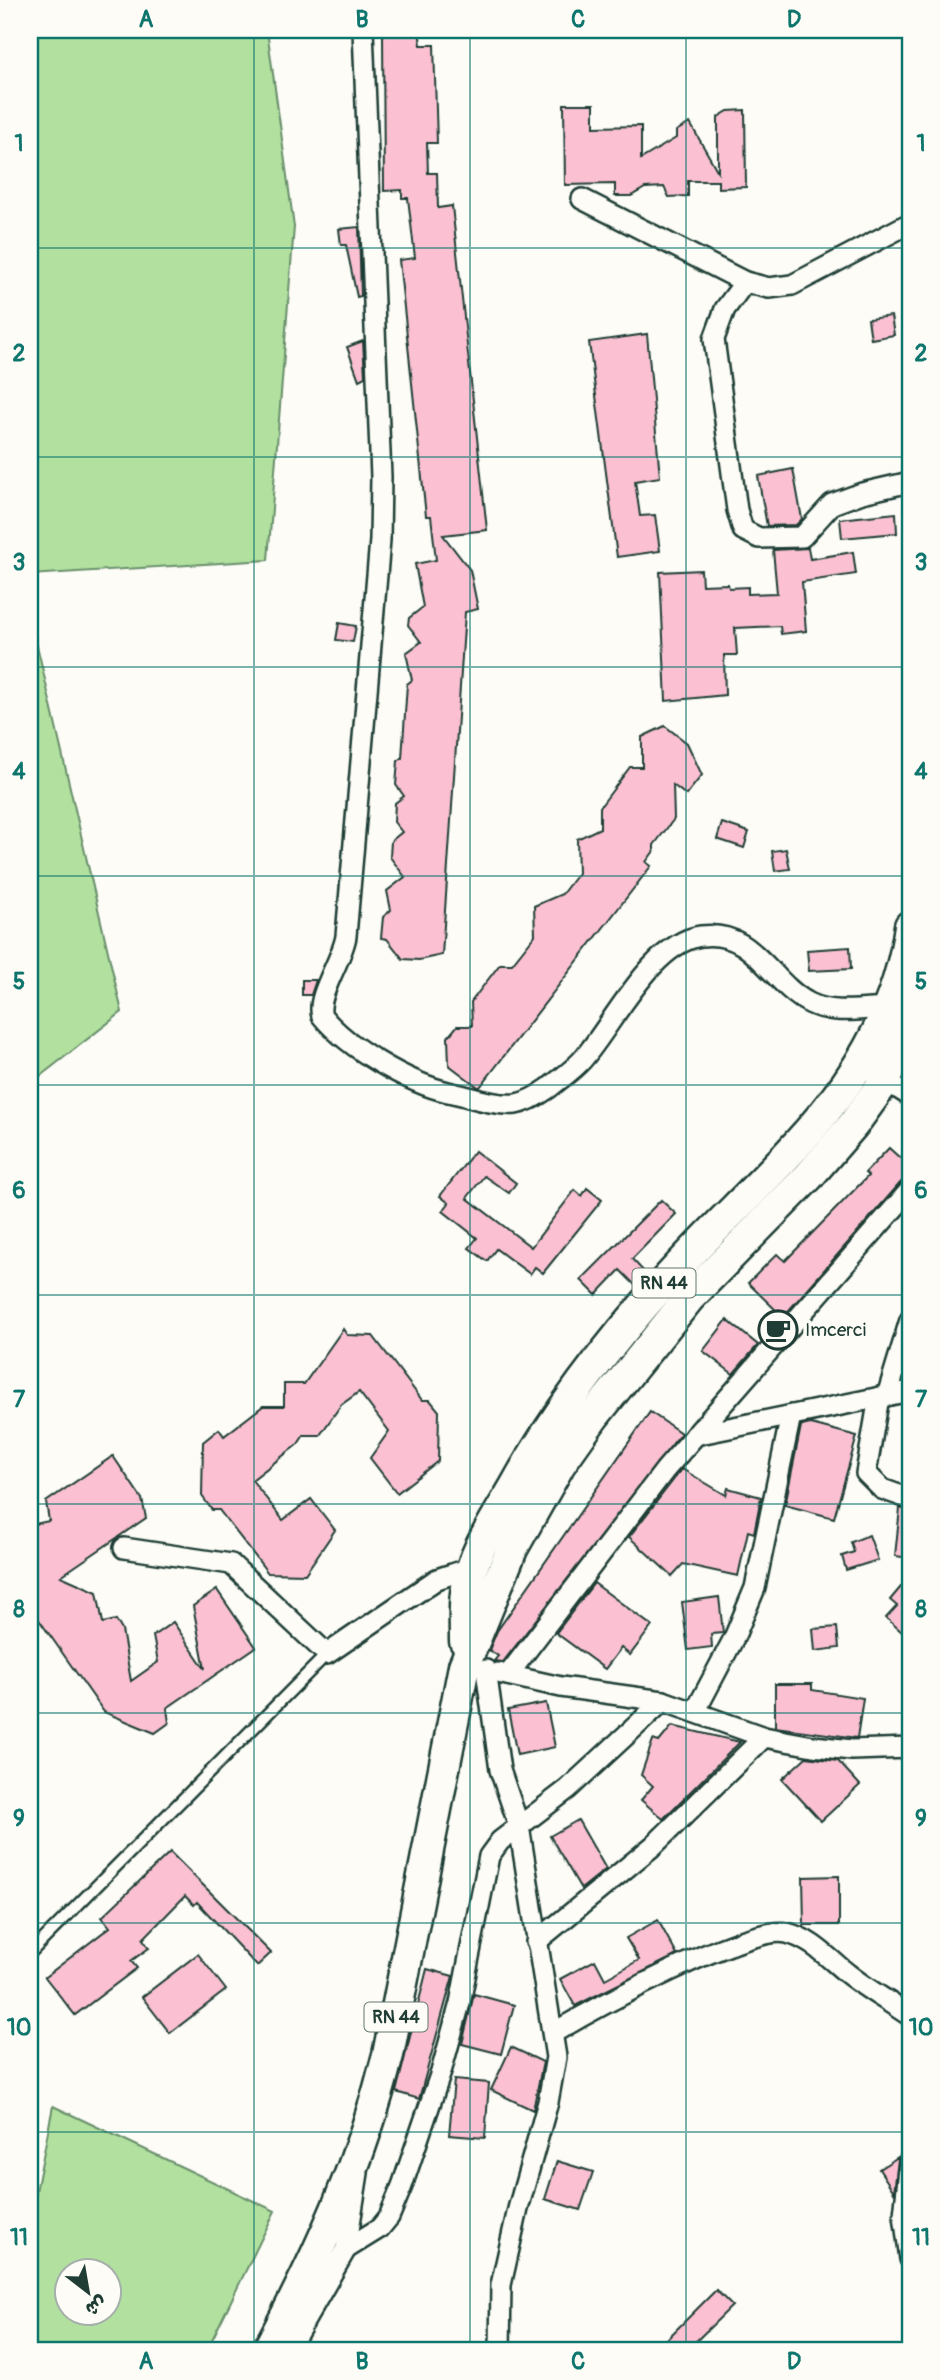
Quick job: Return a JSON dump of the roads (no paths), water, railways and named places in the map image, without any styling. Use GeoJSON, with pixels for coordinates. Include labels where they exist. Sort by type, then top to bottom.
{"type":"FeatureCollection","features":[{"type":"Feature","properties":{"kind":"main road","name":"RN 44"},"geometry":{"type":"LineString","coordinates":[[268,2350],[330,2227],[366,2137],[388,2055],[475,1668],[512,1549],[560,1464],[594,1416],[689,1298],[817,1167],[853,1125],[872,1074],[888,1008],[903,962],[910,926]]}},
{"type":"Feature","properties":{"kind":"main road","name":"RN 44"},"geometry":{"type":"LineString","coordinates":[[475,1668],[466,1592],[473,1567],[488,1534],[537,1448],[571,1398],[667,1279],[788,1156],[831,1107],[872,1074],[910,1028]]}},
{"type":"Feature","properties":{"kind":"street"},"geometry":{"type":"LineString","coordinates":[[363,30],[380,530],[346,936],[336,970],[321,1001],[322,1016],[377,1060],[414,1082],[495,1102],[515,1104],[531,1099],[572,1070],[658,961],[677,946],[695,938],[717,936],[741,941],[798,996],[817,1006],[833,1010],[888,1008]]}},
{"type":"Feature","properties":{"kind":"street"},"geometry":{"type":"LineString","coordinates":[[582,199],[745,282],[769,288],[792,285],[910,223]]}},
{"type":"Feature","properties":{"kind":"street"},"geometry":{"type":"LineString","coordinates":[[745,282],[725,309],[714,340],[737,510],[743,530],[759,538],[802,537],[832,504],[862,493],[910,482]]}},
{"type":"Feature","properties":{"kind":"street"},"geometry":{"type":"LineString","coordinates":[[872,1074],[910,1096]]}},
{"type":"Feature","properties":{"kind":"street"},"geometry":{"type":"LineString","coordinates":[[508,1675],[643,1498],[695,1435],[910,1191]]}},
{"type":"Feature","properties":{"kind":"street"},"geometry":{"type":"LineString","coordinates":[[910,1320],[883,1396],[866,1473],[883,1489],[910,1499]]}},
{"type":"Feature","properties":{"kind":"street"},"geometry":{"type":"LineString","coordinates":[[695,1435],[910,1391]]}},
{"type":"Feature","properties":{"kind":"street"},"geometry":{"type":"LineString","coordinates":[[695,1712],[734,1638],[755,1588],[791,1415]]}},
{"type":"Feature","properties":{"kind":"street"},"geometry":{"type":"LineString","coordinates":[[124,1548],[231,1564],[327,1654],[437,1579],[473,1567]]}},
{"type":"Feature","properties":{"kind":"street"},"geometry":{"type":"LineString","coordinates":[[500,2350],[500,2285],[554,2076],[553,2034],[519,1826],[500,1770],[475,1668],[561,1687],[663,1701],[764,1737],[852,1750],[910,1748]]}},
{"type":"Feature","properties":{"kind":"street"},"geometry":{"type":"LineString","coordinates":[[346,2249],[380,2228],[389,2217],[402,2186],[441,2072],[460,2004],[489,1856],[500,1841],[568,1789],[663,1701]]}},
{"type":"Feature","properties":{"kind":"street"},"geometry":{"type":"LineString","coordinates":[[536,1942],[653,1846],[764,1737]]}},
{"type":"Feature","properties":{"kind":"street"},"geometry":{"type":"LineString","coordinates":[[553,2034],[618,1994],[738,1942],[785,1932],[821,1950],[849,1975],[910,2016]]}},
{"type":"Feature","properties":{"kind":"street"},"geometry":{"type":"LineString","coordinates":[[288,2350],[346,2249],[366,2137]]}},
{"type":"Feature","properties":{"kind":"street"},"geometry":{"type":"LineString","coordinates":[[910,2160],[904,2215],[910,2259]]}},
{"type":"Feature","properties":{"kind":"lane"},"geometry":{"type":"LineString","coordinates":[[30,1953],[327,1654]]}},
{"type":"Feature","properties":{"kind":"place","name":"Imcerci"},"geometry":{"type":"Point","coordinates":[778,1330]}}]}
